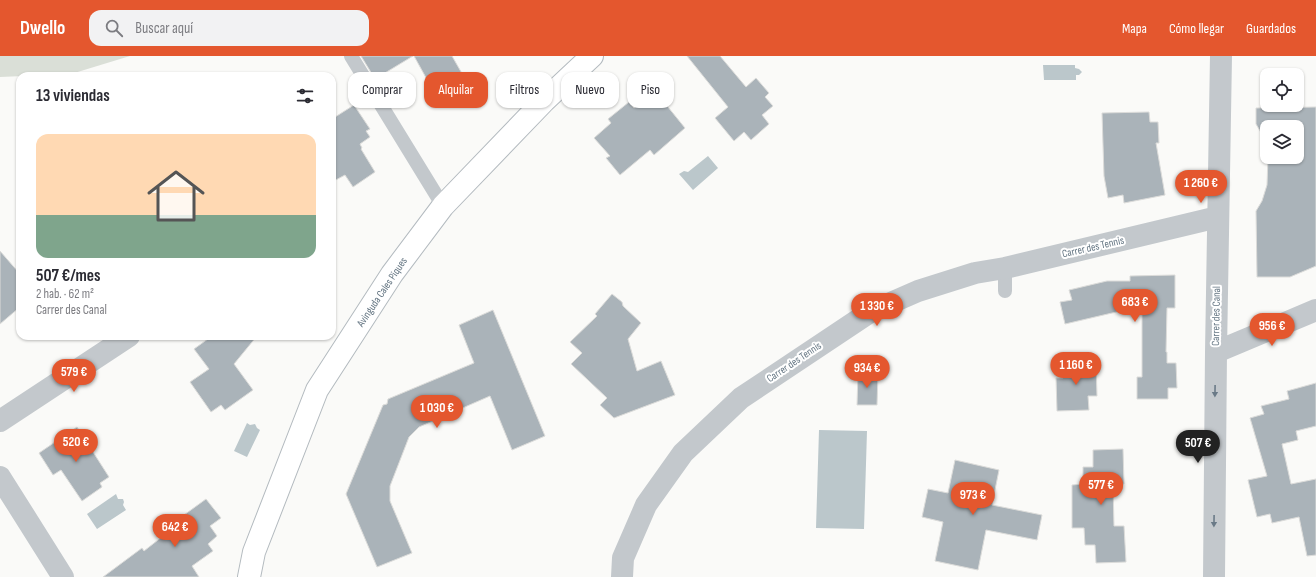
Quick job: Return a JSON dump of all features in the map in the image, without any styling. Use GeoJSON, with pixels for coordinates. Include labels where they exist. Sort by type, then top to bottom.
{"type":"FeatureCollection","features":[{"type":"Feature","properties":{"kind":"street","name":"Avinguda Cales Piques"},"geometry":{"type":"LineString","coordinates":[[250,577],[254,552],[317,390],[392,274],[443,206],[544,102],[592,56]]}},
{"type":"Feature","properties":{"kind":"street","name":"Carrer des Canal"},"geometry":{"type":"LineString","coordinates":[[1214,577],[1221,56]]}},
{"type":"Feature","properties":{"kind":"street","name":"Carrer des Tennis"},"geometry":{"type":"LineString","coordinates":[[622,577],[624,558],[646,505],[683,453],[741,398],[870,312],[918,291],[975,273],[1005,268],[1218,217]]}},
{"type":"Feature","properties":{"kind":"street"},"geometry":{"type":"LineString","coordinates":[[1216,352],[1316,310]]}},
{"type":"Feature","properties":{"kind":"street"},"geometry":{"type":"LineString","coordinates":[[0,421],[123,340]]}},
{"type":"Feature","properties":{"kind":"street"},"geometry":{"type":"LineString","coordinates":[[0,477],[64,577]]}},
{"type":"Feature","properties":{"kind":"lane"},"geometry":{"type":"LineString","coordinates":[[351,56],[443,206]]}},
{"type":"Feature","properties":{"kind":"lane"},"geometry":{"type":"LineString","coordinates":[[1005,268],[1005,291]]}},
{"type":"Feature","properties":{"kind":"shaded area"},"geometry":{"type":"Polygon","coordinates":[[[0,56],[130,56],[78,72],[16,72],[16,76],[0,77],[0,56]]]}},
{"type":"Feature","properties":{"kind":"shaded area"},"geometry":{"type":"Polygon","coordinates":[[[1043,65],[1075,65],[1075,68],[1082,72],[1079,75],[1076,75],[1076,80],[1044,80],[1043,65]]]}},
{"type":"Feature","properties":{"kind":"shaded area"},"geometry":{"type":"Polygon","coordinates":[[[708,156],[718,168],[693,190],[679,174],[684,171],[688,172],[708,156]]]}},
{"type":"Feature","properties":{"kind":"shaded area"},"geometry":{"type":"Polygon","coordinates":[[[247,423],[250,425],[255,424],[260,430],[247,457],[234,451],[247,423]]]}},
{"type":"Feature","properties":{"kind":"shaded area"},"geometry":{"type":"Polygon","coordinates":[[[819,430],[867,431],[864,529],[816,528],[819,430]]]}},
{"type":"Feature","properties":{"kind":"shaded area"},"geometry":{"type":"Polygon","coordinates":[[[116,494],[118,499],[123,499],[123,505],[126,510],[97,529],[87,514],[116,494]]]}},
{"type":"Feature","properties":{"kind":"building"},"geometry":{"type":"Polygon","coordinates":[[[361,56],[413,56],[387,72],[371,72],[361,56]]]}},
{"type":"Feature","properties":{"kind":"building"},"geometry":{"type":"Polygon","coordinates":[[[414,56],[452,56],[461,72],[424,72],[424,74],[414,56]]]}},
{"type":"Feature","properties":{"kind":"building"},"geometry":{"type":"Polygon","coordinates":[[[687,56],[720,56],[746,87],[756,78],[769,93],[765,97],[773,106],[762,115],[769,124],[751,140],[744,132],[734,141],[715,118],[728,107],[687,56]]]}},
{"type":"Feature","properties":{"kind":"building"},"geometry":{"type":"Polygon","coordinates":[[[627,104],[627,108],[669,108],[685,128],[654,155],[650,150],[620,175],[606,158],[610,156],[594,138],[611,123],[608,119],[627,104]]]}},
{"type":"Feature","properties":{"kind":"building"},"geometry":{"type":"Polygon","coordinates":[[[1304,107],[1316,107],[1316,266],[1290,277],[1257,277],[1256,211],[1262,201],[1267,185],[1268,164],[1304,164],[1304,120],[1260,120],[1260,131],[1256,124],[1256,108],[1260,108],[1260,112],[1304,112],[1304,107]]]}},
{"type":"Feature","properties":{"kind":"building"},"geometry":{"type":"Polygon","coordinates":[[[349,108],[356,108],[370,129],[366,131],[370,137],[360,144],[361,149],[375,172],[353,187],[345,175],[336,180],[336,116],[349,108]]]}},
{"type":"Feature","properties":{"kind":"building"},"geometry":{"type":"Polygon","coordinates":[[[1149,112],[1150,122],[1158,122],[1159,143],[1156,143],[1165,195],[1124,203],[1123,195],[1108,198],[1104,176],[1102,113],[1149,112]]]}},
{"type":"Feature","properties":{"kind":"building"},"geometry":{"type":"Polygon","coordinates":[[[0,251],[16,269],[16,310],[0,324],[0,251]]]}},
{"type":"Feature","properties":{"kind":"building"},"geometry":{"type":"Polygon","coordinates":[[[1175,275],[1175,308],[1167,308],[1166,352],[1167,363],[1176,363],[1177,388],[1168,388],[1168,399],[1137,399],[1137,377],[1142,377],[1142,306],[1065,324],[1060,302],[1072,300],[1069,290],[1107,281],[1130,281],[1130,276],[1175,275]]]}},
{"type":"Feature","properties":{"kind":"building"},"geometry":{"type":"Polygon","coordinates":[[[612,294],[622,302],[623,306],[641,323],[628,339],[637,371],[661,361],[675,395],[614,418],[600,405],[607,398],[571,364],[582,353],[570,342],[597,316],[595,314],[612,294]]]}},
{"type":"Feature","properties":{"kind":"building"},"geometry":{"type":"Polygon","coordinates":[[[493,310],[545,436],[512,450],[490,396],[419,427],[409,437],[390,486],[390,501],[412,553],[377,567],[346,494],[383,405],[387,404],[388,399],[474,363],[459,325],[493,310]]]}},
{"type":"Feature","properties":{"kind":"building"},"geometry":{"type":"Polygon","coordinates":[[[206,340],[254,340],[234,364],[253,390],[225,410],[221,405],[211,412],[190,382],[209,369],[194,349],[206,340]]]}},
{"type":"Feature","properties":{"kind":"building"},"geometry":{"type":"Polygon","coordinates":[[[1096,362],[1097,396],[1088,396],[1089,410],[1057,411],[1056,378],[1063,378],[1063,363],[1096,362]]]}},
{"type":"Feature","properties":{"kind":"building"},"geometry":{"type":"Polygon","coordinates":[[[858,372],[878,373],[877,405],[857,405],[858,372]]]}},
{"type":"Feature","properties":{"kind":"building"},"geometry":{"type":"Polygon","coordinates":[[[1316,383],[1316,426],[1296,431],[1298,440],[1282,444],[1291,484],[1316,479],[1316,555],[1307,556],[1299,517],[1272,523],[1270,514],[1257,517],[1248,480],[1267,476],[1250,418],[1264,414],[1261,406],[1289,399],[1287,391],[1316,383]]]}},
{"type":"Feature","properties":{"kind":"building"},"geometry":{"type":"Polygon","coordinates":[[[77,427],[109,477],[100,483],[102,487],[82,501],[61,470],[53,475],[39,453],[77,427]]]}},
{"type":"Feature","properties":{"kind":"building"},"geometry":{"type":"Polygon","coordinates":[[[1123,449],[1124,484],[1113,484],[1114,526],[1124,526],[1126,562],[1096,563],[1095,545],[1085,545],[1084,528],[1072,528],[1072,485],[1083,484],[1083,467],[1093,467],[1093,450],[1123,449]]]}},
{"type":"Feature","properties":{"kind":"building"},"geometry":{"type":"Polygon","coordinates":[[[955,460],[999,470],[992,505],[1042,515],[1037,540],[986,530],[978,570],[935,561],[943,522],[922,517],[928,489],[948,493],[955,460]]]}},
{"type":"Feature","properties":{"kind":"building"},"geometry":{"type":"Polygon","coordinates":[[[206,499],[221,518],[210,526],[217,536],[208,544],[213,551],[192,566],[199,577],[103,577],[142,548],[144,551],[186,518],[184,515],[206,499]]]}}]}
